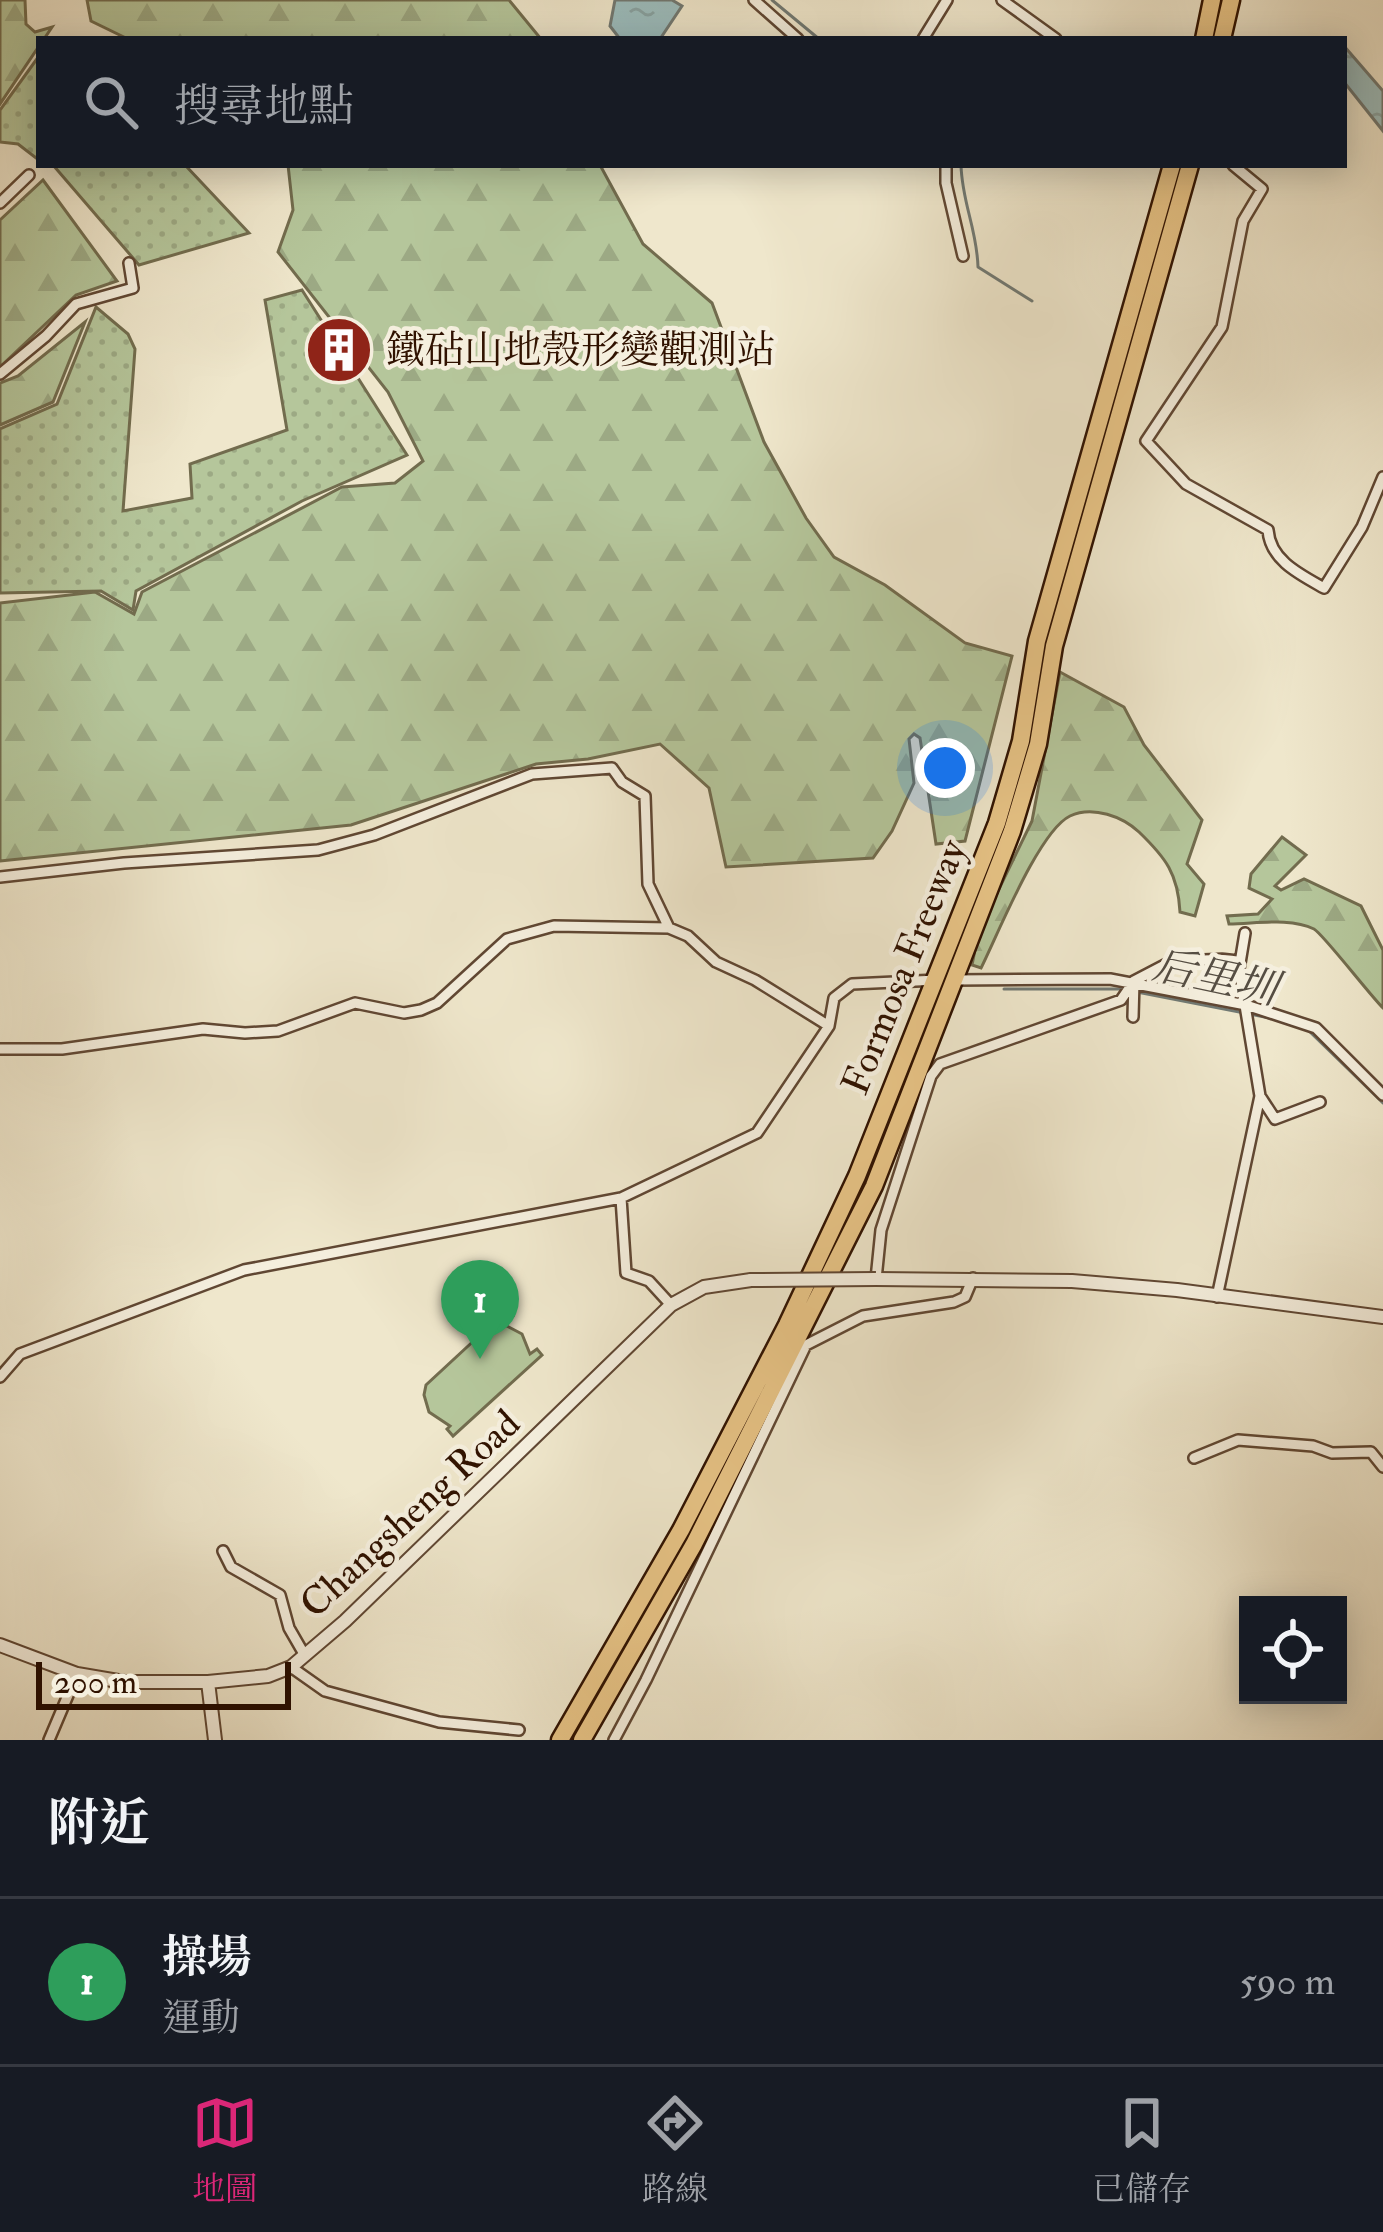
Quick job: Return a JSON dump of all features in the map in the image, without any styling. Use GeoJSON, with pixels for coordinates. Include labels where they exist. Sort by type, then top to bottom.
{"type":"FeatureCollection","features":[{"type":"Feature","properties":{"kind":"highway"},"geometry":{"type":"LineString","coordinates":[[1205,36],[1212,0]]}},
{"type":"Feature","properties":{"kind":"highway"},"geometry":{"type":"LineString","coordinates":[[1223,36],[1231,0]]}},
{"type":"Feature","properties":{"kind":"highway","name":"Formosa Freeway"},"geometry":{"type":"LineString","coordinates":[[560,1740],[681,1530],[788,1325],[857,1176],[997,824],[1021,741],[1037,641],[1171,168]]}},
{"type":"Feature","properties":{"kind":"highway","name":"Formosa Freeway"},"geometry":{"type":"LineString","coordinates":[[582,1740],[694,1544],[874,1186],[1012,831],[1038,745],[1054,646],[1189,168]]}},
{"type":"Feature","properties":{"kind":"street"},"geometry":{"type":"LineString","coordinates":[[754,0],[795,36]]}},
{"type":"Feature","properties":{"kind":"street"},"geometry":{"type":"LineString","coordinates":[[925,36],[947,0]]}},
{"type":"Feature","properties":{"kind":"street"},"geometry":{"type":"LineString","coordinates":[[1002,0],[1052,36]]}},
{"type":"Feature","properties":{"kind":"street"},"geometry":{"type":"LineString","coordinates":[[946,168],[963,256]]}},
{"type":"Feature","properties":{"kind":"street"},"geometry":{"type":"LineString","coordinates":[[1237,168],[1262,189],[1243,221],[1222,327],[1146,441],[1186,484],[1268,530],[1269,548],[1324,588],[1362,527],[1383,477]]}},
{"type":"Feature","properties":{"kind":"street"},"geometry":{"type":"LineString","coordinates":[[0,203],[28,175]]}},
{"type":"Feature","properties":{"kind":"street"},"geometry":{"type":"LineString","coordinates":[[0,374],[76,304],[133,289],[129,263]]}},
{"type":"Feature","properties":{"kind":"street"},"geometry":{"type":"LineString","coordinates":[[0,877],[318,850],[374,835],[532,774],[612,768],[622,782],[645,796],[648,884],[668,928]]}},
{"type":"Feature","properties":{"kind":"street"},"geometry":{"type":"LineString","coordinates":[[0,1048],[62,1049],[202,1029],[278,1031],[355,1003],[404,1013],[421,1010],[437,1003],[507,938],[554,926],[668,928],[688,936],[716,962],[829,1026]]}},
{"type":"Feature","properties":{"kind":"street"},"geometry":{"type":"LineString","coordinates":[[1217,1297],[1259,1096],[1240,962],[1245,933]]}},
{"type":"Feature","properties":{"kind":"street"},"geometry":{"type":"LineString","coordinates":[[1240,962],[1180,957],[1134,981],[1121,1000],[940,1064],[931,1076],[880,1230],[876,1279],[1072,1281],[1383,1317]]}},
{"type":"Feature","properties":{"kind":"street"},"geometry":{"type":"LineString","coordinates":[[0,1377],[20,1354],[244,1270],[621,1198],[757,1132],[829,1026],[834,998],[852,985],[989,979],[1134,981],[1246,1005],[1316,1028],[1383,1095]]}},
{"type":"Feature","properties":{"kind":"street"},"geometry":{"type":"LineString","coordinates":[[1133,1017],[1134,981]]}},
{"type":"Feature","properties":{"kind":"street"},"geometry":{"type":"LineString","coordinates":[[1259,1096],[1275,1119],[1320,1102]]}},
{"type":"Feature","properties":{"kind":"street"},"geometry":{"type":"LineString","coordinates":[[621,1198],[626,1274],[649,1282],[671,1305]]}},
{"type":"Feature","properties":{"kind":"street"},"geometry":{"type":"LineString","coordinates":[[614,1740],[806,1346],[862,1316],[954,1302],[965,1297],[973,1278]]}},
{"type":"Feature","properties":{"kind":"street","name":"Changsheng Road"},"geometry":{"type":"LineString","coordinates":[[0,1645],[77,1674],[124,1682],[208,1682],[268,1676],[291,1667],[345,1621],[671,1305],[704,1287],[752,1280],[876,1279]]}},
{"type":"Feature","properties":{"kind":"street"},"geometry":{"type":"LineString","coordinates":[[1194,1458],[1238,1440],[1313,1446],[1332,1453],[1371,1452],[1383,1467]]}},
{"type":"Feature","properties":{"kind":"street"},"geometry":{"type":"LineString","coordinates":[[223,1551],[231,1567],[280,1595],[289,1628],[304,1654]]}},
{"type":"Feature","properties":{"kind":"street"},"geometry":{"type":"LineString","coordinates":[[291,1667],[325,1691],[439,1722],[519,1730]]}},
{"type":"Feature","properties":{"kind":"street"},"geometry":{"type":"LineString","coordinates":[[49,1740],[77,1674]]}},
{"type":"Feature","properties":{"kind":"street"},"geometry":{"type":"LineString","coordinates":[[208,1682],[215,1740]]}},
{"type":"Feature","properties":{"kind":"green space"},"geometry":{"type":"Polygon","coordinates":[[[0,0],[25,0],[26,24],[35,32],[52,27],[46,36],[36,36],[36,50],[0,104],[0,0]]]}},
{"type":"Feature","properties":{"kind":"green space"},"geometry":{"type":"Polygon","coordinates":[[[87,0],[509,0],[539,36],[122,36],[91,21],[87,0]]]}},
{"type":"Feature","properties":{"kind":"green space"},"geometry":{"type":"Polygon","coordinates":[[[36,60],[36,158],[18,144],[0,142],[0,110],[36,60]]]}},
{"type":"Feature","properties":{"kind":"green space"},"geometry":{"type":"Polygon","coordinates":[[[56,168],[188,168],[249,233],[139,265],[56,168]]]}},
{"type":"Feature","properties":{"kind":"green space"},"geometry":{"type":"Polygon","coordinates":[[[288,168],[602,168],[643,244],[712,303],[764,442],[806,518],[834,557],[885,585],[965,643],[1012,656],[965,841],[936,844],[920,738],[914,734],[909,739],[914,783],[892,831],[873,858],[726,867],[709,788],[660,744],[536,764],[351,825],[0,861],[0,603],[95,592],[134,614],[142,592],[342,487],[395,483],[423,461],[388,392],[278,252],[293,210],[288,168]]]}},
{"type":"Feature","properties":{"kind":"green space"},"geometry":{"type":"Polygon","coordinates":[[[43,180],[117,281],[76,295],[0,367],[0,220],[43,180]]]}},
{"type":"Feature","properties":{"kind":"green space"},"geometry":{"type":"Polygon","coordinates":[[[302,290],[407,455],[302,501],[136,591],[133,610],[101,591],[0,593],[0,429],[57,404],[96,307],[128,334],[135,349],[123,511],[192,498],[190,464],[287,430],[265,300],[302,290]]]}},
{"type":"Feature","properties":{"kind":"green space"},"geometry":{"type":"Polygon","coordinates":[[[85,322],[53,402],[0,425],[0,383],[18,376],[85,322]]]}},
{"type":"Feature","properties":{"kind":"green space"},"geometry":{"type":"Polygon","coordinates":[[[1060,672],[1124,707],[1144,745],[1202,820],[1187,864],[1204,884],[1195,916],[1180,912],[1169,868],[1139,832],[1107,814],[1070,816],[1045,841],[981,968],[972,965],[979,930],[1032,821],[1060,672]]]}},
{"type":"Feature","properties":{"kind":"green space"},"geometry":{"type":"Polygon","coordinates":[[[1282,837],[1306,855],[1275,886],[1281,890],[1304,879],[1361,906],[1383,950],[1383,1008],[1314,929],[1283,922],[1229,924],[1227,916],[1258,914],[1272,899],[1249,888],[1251,874],[1282,837]]]}},
{"type":"Feature","properties":{"kind":"green space"},"geometry":{"type":"Polygon","coordinates":[[[507,1310],[513,1316],[505,1325],[522,1334],[530,1354],[537,1349],[542,1355],[453,1436],[447,1429],[450,1426],[429,1412],[426,1385],[507,1310]]]}},
{"type":"Feature","properties":{"kind":"water"},"geometry":{"type":"Polygon","coordinates":[[[615,0],[672,0],[682,6],[662,36],[618,36],[610,26],[615,0]]]}},
{"type":"Feature","properties":{"kind":"water"},"geometry":{"type":"Polygon","coordinates":[[[1347,49],[1383,91],[1383,131],[1347,86],[1347,49]]]}},
{"type":"Feature","properties":{"kind":"waterway"},"geometry":{"type":"LineString","coordinates":[[772,0],[815,36]]}},
{"type":"Feature","properties":{"kind":"waterway"},"geometry":{"type":"LineString","coordinates":[[961,168],[978,267],[1032,301]]}},
{"type":"Feature","properties":{"kind":"waterway","name":"后里圳"},"geometry":{"type":"LineString","coordinates":[[1004,989],[1122,989]]}},
{"type":"Feature","properties":{"kind":"waterway","name":"后里圳"},"geometry":{"type":"LineString","coordinates":[[1137,992],[1275,1019]]}},
{"type":"Feature","properties":{"kind":"waterway","name":"后里圳"},"geometry":{"type":"LineString","coordinates":[[1307,1029],[1383,1103]]}},
{"type":"Feature","properties":{"kind":"place","name":"鐵砧山地殼形變觀測站"},"geometry":{"type":"Point","coordinates":[339,350]}},
{"type":"Feature","properties":{"kind":"place","name":"操場"},"geometry":{"type":"Point","coordinates":[480,1359]}}]}
